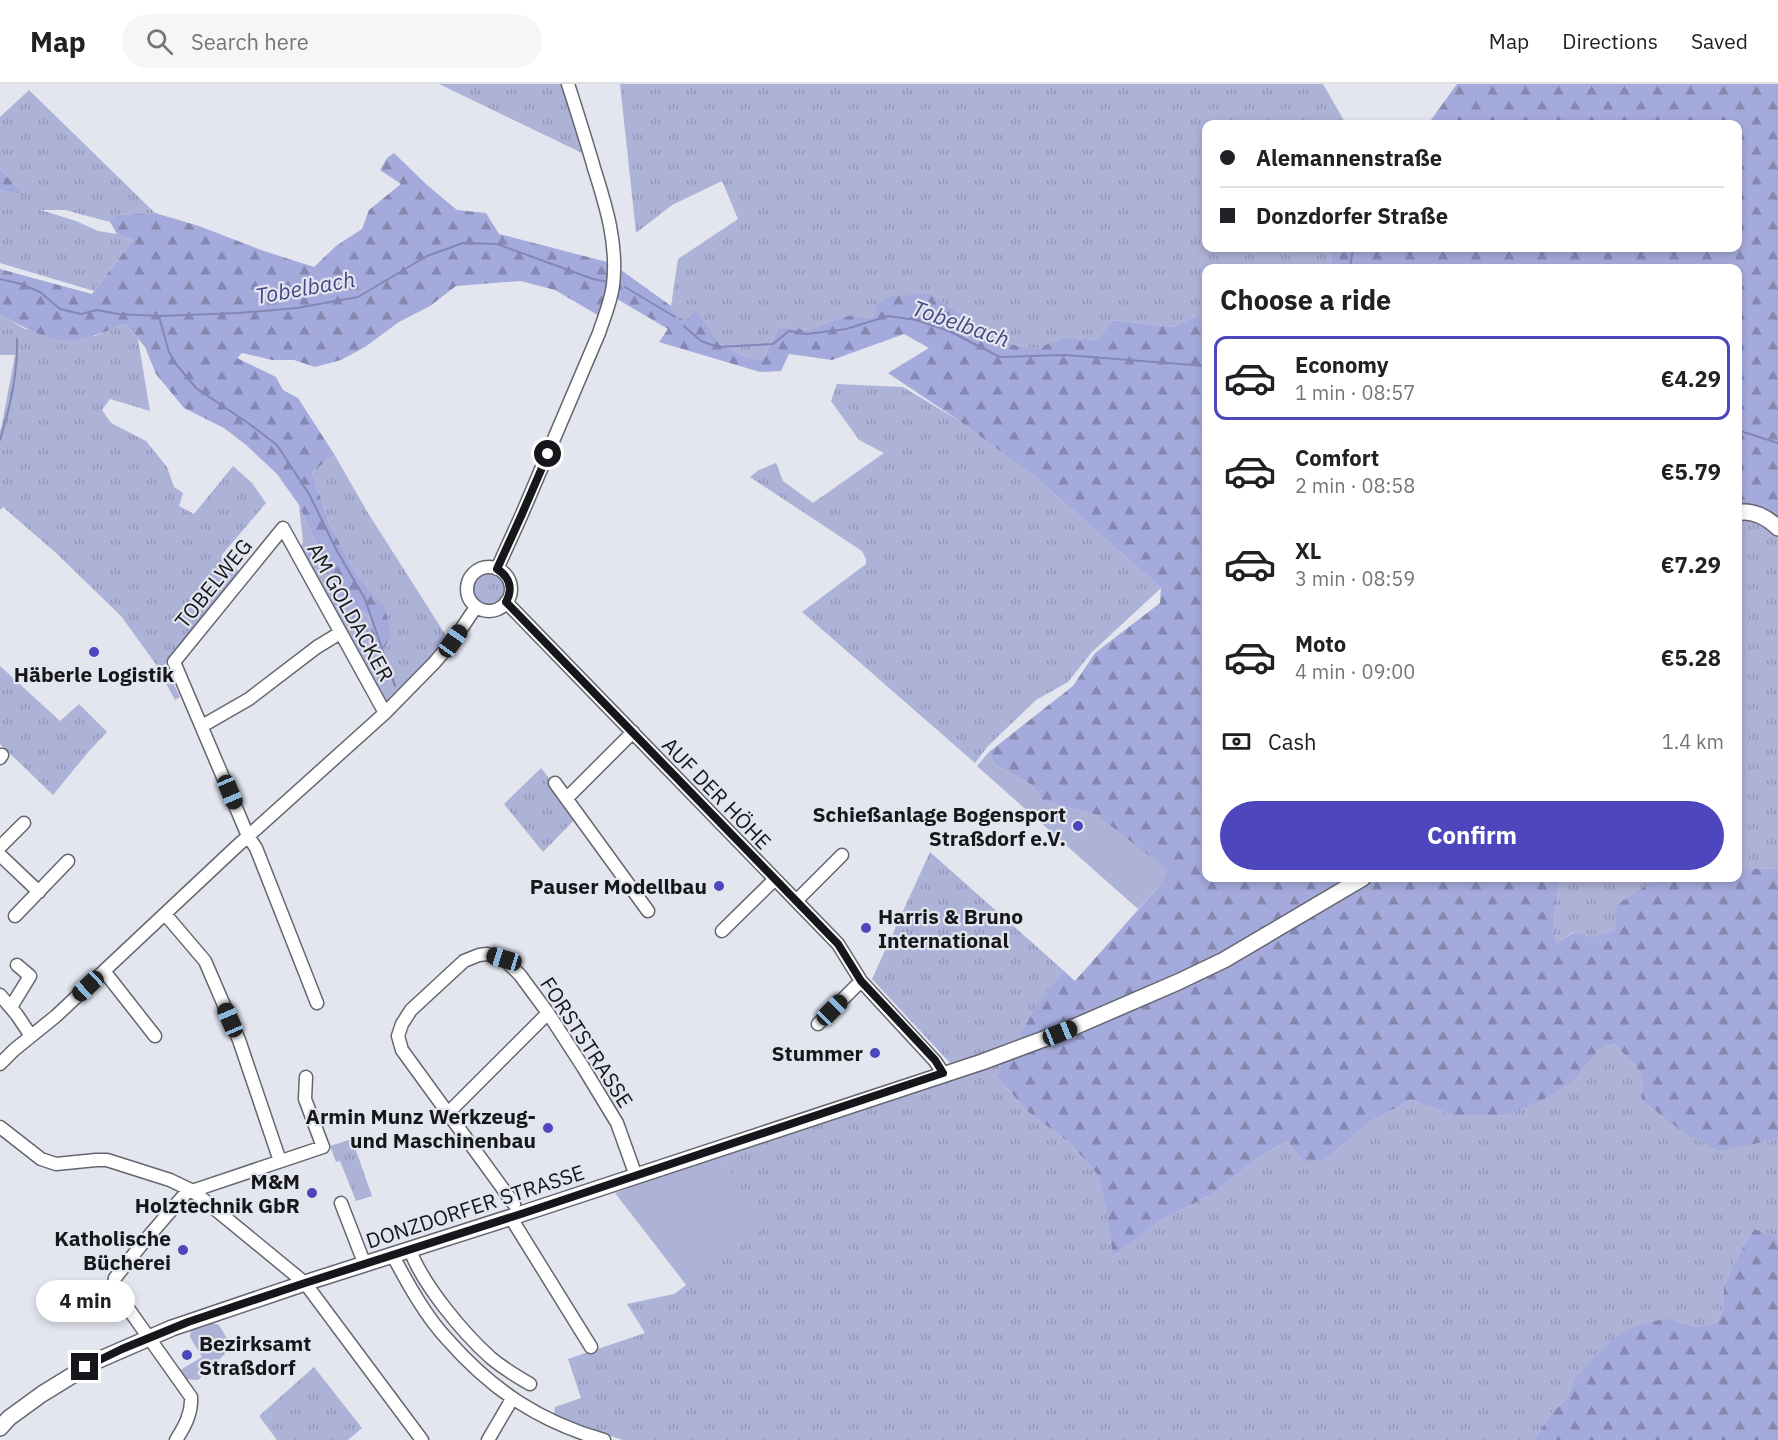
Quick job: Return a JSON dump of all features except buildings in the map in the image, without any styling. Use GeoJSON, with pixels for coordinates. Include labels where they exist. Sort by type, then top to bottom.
{"type":"FeatureCollection","features":[{"type":"Feature","properties":{"kind":"main road"},"geometry":{"type":"LineString","coordinates":[[1742,512],[1760,515],[1770,520],[1778,528]]}},
{"type":"Feature","properties":{"kind":"main road","name":"DONZDORFER STRASSE"},"geometry":{"type":"LineString","coordinates":[[0,1430],[9,1418],[70,1376],[94,1362],[149,1337],[305,1283],[393,1256],[513,1211],[636,1176],[982,1062],[1060,1033],[1197,973],[1234,954],[1356,882]]}},
{"type":"Feature","properties":{"kind":"main road"},"geometry":{"type":"LineString","coordinates":[[0,1430],[1,1440]]}},
{"type":"Feature","properties":{"kind":"street"},"geometry":{"type":"LineString","coordinates":[[497,569],[599,333],[613,285],[613,240],[608,213],[568,84]]}},
{"type":"Feature","properties":{"kind":"street","name":"AM GOLDACKER"},"geometry":{"type":"LineString","coordinates":[[284,528],[385,713]]}},
{"type":"Feature","properties":{"kind":"street","name":"TOBELWEG"},"geometry":{"type":"LineString","coordinates":[[202,726],[174,662],[284,528]]}},
{"type":"Feature","properties":{"kind":"street"},"geometry":{"type":"LineString","coordinates":[[484,568],[497,569],[505,575],[510,584],[510,593],[506,602],[498,608],[489,610],[476,607],[467,591],[470,578],[484,568]]}},
{"type":"Feature","properties":{"kind":"street","name":"AUF DER HÖHE"},"geometry":{"type":"LineString","coordinates":[[506,602],[838,944],[861,981],[935,1060],[943,1073]]}},
{"type":"Feature","properties":{"kind":"street"},"geometry":{"type":"LineString","coordinates":[[0,1064],[56,1016],[248,836],[385,713],[453,641],[476,607]]}},
{"type":"Feature","properties":{"kind":"street"},"geometry":{"type":"LineString","coordinates":[[317,1003],[256,848],[248,836],[202,726],[249,699],[317,646],[340,633]]}},
{"type":"Feature","properties":{"kind":"street","name":"AUF DER HÖHE"},"geometry":{"type":"LineString","coordinates":[[567,798],[633,732]]}},
{"type":"Feature","properties":{"kind":"street"},"geometry":{"type":"LineString","coordinates":[[555,783],[648,911]]}},
{"type":"Feature","properties":{"kind":"street"},"geometry":{"type":"LineString","coordinates":[[0,847],[24,823]]}},
{"type":"Feature","properties":{"kind":"street"},"geometry":{"type":"LineString","coordinates":[[0,855],[39,892]]}},
{"type":"Feature","properties":{"kind":"street"},"geometry":{"type":"LineString","coordinates":[[796,902],[842,855]]}},
{"type":"Feature","properties":{"kind":"street"},"geometry":{"type":"LineString","coordinates":[[15,916],[68,861]]}},
{"type":"Feature","properties":{"kind":"street","name":"AUF DER HÖHE"},"geometry":{"type":"LineString","coordinates":[[722,931],[774,880]]}},
{"type":"Feature","properties":{"kind":"street"},"geometry":{"type":"LineString","coordinates":[[165,914],[205,961],[238,1040],[280,1161]]}},
{"type":"Feature","properties":{"kind":"street","name":"FORSTSTRASSE"},"geometry":{"type":"LineString","coordinates":[[591,1347],[513,1211],[448,1113],[402,1050],[398,1036],[411,1010],[464,961],[487,954],[504,959],[520,975],[548,1013],[617,1123],[636,1176]]}},
{"type":"Feature","properties":{"kind":"street"},"geometry":{"type":"LineString","coordinates":[[11,1007],[30,976],[17,965]]}},
{"type":"Feature","properties":{"kind":"street"},"geometry":{"type":"LineString","coordinates":[[104,970],[155,1036]]}},
{"type":"Feature","properties":{"kind":"street"},"geometry":{"type":"LineString","coordinates":[[818,1024],[861,981]]}},
{"type":"Feature","properties":{"kind":"street"},"geometry":{"type":"LineString","coordinates":[[0,995],[31,1036]]}},
{"type":"Feature","properties":{"kind":"street"},"geometry":{"type":"LineString","coordinates":[[448,1113],[548,1013]]}},
{"type":"Feature","properties":{"kind":"street"},"geometry":{"type":"LineString","coordinates":[[176,1440],[188,1419],[192,1405],[191,1396],[115,1290],[115,1278],[186,1193],[323,1146],[305,1099],[306,1077]]}},
{"type":"Feature","properties":{"kind":"street"},"geometry":{"type":"LineString","coordinates":[[0,1127],[41,1159],[57,1164],[108,1160],[170,1180],[193,1191],[305,1283],[422,1440]]}},
{"type":"Feature","properties":{"kind":"street"},"geometry":{"type":"LineString","coordinates":[[341,1203],[365,1265]]}},
{"type":"Feature","properties":{"kind":"street"},"geometry":{"type":"LineString","coordinates":[[410,1250],[432,1290],[461,1326],[492,1358],[530,1384]]}},
{"type":"Feature","properties":{"kind":"street"},"geometry":{"type":"LineString","coordinates":[[393,1256],[432,1320],[447,1340],[489,1380],[512,1400],[566,1427],[604,1440]]}},
{"type":"Feature","properties":{"kind":"street"},"geometry":{"type":"LineString","coordinates":[[488,1440],[512,1400]]}},
{"type":"Feature","properties":{"kind":"green space"},"geometry":{"type":"Polygon","coordinates":[[[439,84],[563,84],[584,153],[582,153],[439,84]]]}},
{"type":"Feature","properties":{"kind":"green space"},"geometry":{"type":"Polygon","coordinates":[[[620,84],[1323,84],[1344,120],[1202,120],[1202,252],[1331,252],[1330,264],[1202,264],[1202,313],[1174,327],[1112,320],[1097,340],[1063,337],[1036,349],[1005,343],[931,294],[869,319],[857,315],[841,317],[809,330],[779,327],[763,360],[744,356],[719,343],[696,310],[686,320],[680,318],[671,306],[678,259],[738,219],[722,181],[672,205],[636,233],[620,84]]]}},
{"type":"Feature","properties":{"kind":"green space"},"geometry":{"type":"Polygon","coordinates":[[[1457,84],[1778,84],[1778,520],[1742,508],[1742,264],[1330,264],[1331,252],[1742,252],[1742,120],[1431,120],[1457,84]]]}},
{"type":"Feature","properties":{"kind":"green space"},"geometry":{"type":"Polygon","coordinates":[[[29,90],[155,213],[117,215],[110,222],[65,210],[41,210],[98,231],[117,234],[133,240],[94,291],[0,263],[0,190],[25,196],[0,169],[0,117],[29,90]]]}},
{"type":"Feature","properties":{"kind":"green space"},"geometry":{"type":"Polygon","coordinates":[[[394,153],[457,210],[486,213],[499,234],[611,263],[601,317],[555,290],[521,281],[456,286],[430,306],[399,322],[365,347],[341,360],[315,367],[294,360],[272,360],[242,353],[237,358],[276,377],[283,390],[298,398],[334,454],[312,473],[329,523],[356,574],[385,607],[391,636],[378,657],[369,616],[339,595],[299,505],[277,474],[224,428],[184,408],[156,374],[145,347],[126,324],[86,338],[61,340],[38,334],[0,314],[0,269],[92,294],[133,240],[117,234],[110,222],[116,215],[155,213],[199,226],[314,267],[336,246],[362,229],[369,210],[401,184],[380,170],[387,158],[394,153]]]}},
{"type":"Feature","properties":{"kind":"green space"},"geometry":{"type":"Polygon","coordinates":[[[0,169],[25,196],[0,190],[0,169]]]}},
{"type":"Feature","properties":{"kind":"green space"},"geometry":{"type":"Polygon","coordinates":[[[621,270],[671,306],[680,318],[686,320],[696,309],[719,343],[744,356],[763,360],[779,327],[809,330],[841,317],[857,315],[869,319],[875,315],[877,304],[892,296],[931,294],[1005,343],[1036,349],[1063,337],[1097,340],[1112,320],[1174,327],[1202,313],[1202,882],[1559,882],[1554,917],[1556,943],[1575,932],[1592,937],[1615,929],[1617,905],[1650,883],[1742,882],[1742,868],[1778,869],[1778,1139],[1720,1151],[1687,1135],[1642,1100],[1641,1073],[1615,1044],[1598,1050],[1578,1076],[1551,1096],[1506,1115],[1452,1115],[1411,1100],[1371,1121],[1325,1160],[1304,1161],[1287,1141],[1258,1158],[1212,1194],[1162,1220],[1113,1255],[1106,1209],[1097,1174],[1070,1143],[1028,1112],[997,1076],[1002,1063],[1020,1048],[1021,1033],[1040,1000],[1064,971],[1075,981],[1160,885],[1097,815],[1043,801],[1030,784],[994,764],[989,752],[1073,686],[1095,653],[1160,603],[1161,588],[1035,477],[958,420],[888,373],[929,348],[904,334],[832,360],[789,354],[781,371],[760,372],[659,342],[668,329],[617,299],[621,270]]]}},
{"type":"Feature","properties":{"kind":"green space"},"geometry":{"type":"Polygon","coordinates":[[[0,314],[25,329],[95,336],[126,324],[138,339],[150,411],[110,399],[102,410],[111,423],[146,441],[167,467],[174,487],[183,493],[179,506],[194,514],[233,466],[252,483],[266,503],[221,556],[242,574],[175,655],[164,665],[180,697],[175,700],[155,663],[121,616],[56,553],[3,507],[0,510],[0,430],[15,355],[0,355],[0,314]]]}},
{"type":"Feature","properties":{"kind":"green space"},"geometry":{"type":"Polygon","coordinates":[[[837,384],[903,387],[958,420],[1035,477],[1161,588],[1092,652],[1068,682],[1036,700],[988,746],[975,763],[802,612],[866,564],[866,559],[862,551],[750,477],[759,470],[776,463],[783,481],[813,503],[884,453],[859,440],[831,401],[837,384]]]}},
{"type":"Feature","properties":{"kind":"green space"},"geometry":{"type":"Polygon","coordinates":[[[334,454],[368,513],[447,637],[448,644],[385,706],[299,550],[303,542],[299,505],[339,595],[369,616],[378,656],[385,607],[356,574],[329,523],[312,473],[334,454]]]}},
{"type":"Feature","properties":{"kind":"green space"},"geometry":{"type":"Polygon","coordinates":[[[1753,517],[1778,535],[1778,869],[1742,868],[1742,518],[1753,517]]]}},
{"type":"Feature","properties":{"kind":"green space"},"geometry":{"type":"Polygon","coordinates":[[[488,571],[500,577],[506,589],[500,601],[488,607],[476,601],[470,589],[476,577],[488,571]]]}},
{"type":"Feature","properties":{"kind":"green space"},"geometry":{"type":"Polygon","coordinates":[[[0,666],[60,721],[79,704],[107,732],[53,795],[0,744],[0,666]]]}},
{"type":"Feature","properties":{"kind":"green space","name":"Schießanlage Bogensport Straßdorf e.V."},"geometry":{"type":"Polygon","coordinates":[[[989,752],[994,764],[1030,784],[1043,801],[1097,815],[1169,871],[1160,885],[1138,909],[977,766],[989,752]]]}},
{"type":"Feature","properties":{"kind":"green space"},"geometry":{"type":"Polygon","coordinates":[[[541,768],[579,815],[543,852],[504,804],[541,768]]]}},
{"type":"Feature","properties":{"kind":"green space"},"geometry":{"type":"Polygon","coordinates":[[[930,852],[1064,971],[1040,1001],[1021,1041],[950,1063],[872,979],[930,852]]]}},
{"type":"Feature","properties":{"kind":"green space"},"geometry":{"type":"Polygon","coordinates":[[[1559,882],[1657,882],[1650,883],[1615,929],[1592,937],[1574,932],[1556,943],[1554,917],[1559,882]]]}},
{"type":"Feature","properties":{"kind":"green space"},"geometry":{"type":"Polygon","coordinates":[[[1615,1044],[1641,1073],[1642,1100],[1757,1143],[1778,1139],[1778,1237],[1754,1229],[1736,1259],[1724,1286],[1722,1311],[1715,1324],[1696,1327],[1668,1318],[1573,1383],[1566,1400],[1553,1411],[1534,1440],[623,1440],[576,1425],[554,1415],[555,1407],[581,1398],[568,1359],[645,1333],[627,1304],[674,1294],[766,1226],[719,1155],[1002,1063],[997,1076],[1028,1112],[1070,1143],[1097,1174],[1114,1254],[1162,1220],[1212,1194],[1258,1158],[1287,1141],[1304,1160],[1325,1160],[1371,1121],[1411,1100],[1452,1115],[1578,1076],[1598,1050],[1615,1044]]]}},
{"type":"Feature","properties":{"kind":"green space"},"geometry":{"type":"Polygon","coordinates":[[[352,1139],[372,1196],[356,1201],[340,1161],[336,1162],[330,1146],[352,1139]]]}},
{"type":"Feature","properties":{"kind":"green space"},"geometry":{"type":"Polygon","coordinates":[[[719,1155],[767,1226],[687,1286],[615,1193],[719,1155]]]}},
{"type":"Feature","properties":{"kind":"green space"},"geometry":{"type":"Polygon","coordinates":[[[1754,1229],[1778,1237],[1778,1440],[1534,1440],[1553,1411],[1566,1400],[1573,1383],[1611,1340],[1639,1325],[1668,1318],[1696,1327],[1716,1323],[1722,1311],[1724,1286],[1736,1259],[1754,1229]]]}},
{"type":"Feature","properties":{"kind":"green space"},"geometry":{"type":"Polygon","coordinates":[[[209,1322],[219,1325],[232,1347],[198,1380],[181,1379],[177,1372],[202,1357],[190,1337],[191,1328],[209,1322]]]}},
{"type":"Feature","properties":{"kind":"green space"},"geometry":{"type":"Polygon","coordinates":[[[314,1367],[362,1428],[348,1440],[277,1440],[259,1416],[314,1367]]]}},
{"type":"Feature","properties":{"kind":"waterway","name":"Tobelbach"},"geometry":{"type":"LineString","coordinates":[[0,279],[40,292],[60,309],[81,314],[97,310],[118,314],[159,316],[238,313],[297,308],[358,297],[427,256],[463,243],[497,244],[593,279],[608,282]]}},
{"type":"Feature","properties":{"kind":"waterway"},"geometry":{"type":"LineString","coordinates":[[1351,264],[1352,252]]}},
{"type":"Feature","properties":{"kind":"waterway","name":"Tobelbach"},"geometry":{"type":"LineString","coordinates":[[625,287],[675,317]]}},
{"type":"Feature","properties":{"kind":"waterway","name":"Tobelbach"},"geometry":{"type":"LineString","coordinates":[[684,326],[701,341],[718,347],[773,344],[789,331],[807,334],[846,329],[888,316],[916,320],[949,331],[1000,357],[1065,355],[1202,366]]}},
{"type":"Feature","properties":{"kind":"waterway"},"geometry":{"type":"LineString","coordinates":[[159,317],[169,352],[175,363],[196,388],[277,445],[309,494],[337,551],[365,599],[395,686]]}},
{"type":"Feature","properties":{"kind":"waterway"},"geometry":{"type":"LineString","coordinates":[[0,440],[13,390],[17,339]]}},
{"type":"Feature","properties":{"kind":"waterway","name":"Tobelbach"},"geometry":{"type":"LineString","coordinates":[[1742,432],[1778,443]]}},
{"type":"Feature","properties":{"kind":"place","name":"Häberle Logistik"},"geometry":{"type":"Point","coordinates":[94,652]}},
{"type":"Feature","properties":{"kind":"place","name":"Schießanlage Bogensport Straßdorf e.V."},"geometry":{"type":"Point","coordinates":[1078,826]}},
{"type":"Feature","properties":{"kind":"place","name":"Pauser Modellbau"},"geometry":{"type":"Point","coordinates":[719,886]}},
{"type":"Feature","properties":{"kind":"place","name":"Harris & Bruno International"},"geometry":{"type":"Point","coordinates":[866,928]}},
{"type":"Feature","properties":{"kind":"place","name":"Stummer"},"geometry":{"type":"Point","coordinates":[875,1053]}},
{"type":"Feature","properties":{"kind":"place","name":"Armin Munz Werkzeug- und Maschinenbau"},"geometry":{"type":"Point","coordinates":[548,1128]}},
{"type":"Feature","properties":{"kind":"place","name":"M&M Holztechnik GbR"},"geometry":{"type":"Point","coordinates":[312,1193]}},
{"type":"Feature","properties":{"kind":"place","name":"Katholische Bücherei"},"geometry":{"type":"Point","coordinates":[183,1250]}},
{"type":"Feature","properties":{"kind":"place","name":"Bezirksamt Straßdorf"},"geometry":{"type":"Point","coordinates":[187,1355]}},
{"type":"Feature","properties":{"kind":"route"},"geometry":{"type":"LineString","coordinates":[[85,1367],[158,1333],[188,1322],[943,1073],[935,1060],[861,981],[838,944],[506,602],[510,593],[510,584],[505,575],[497,569],[548,454]]}}]}
